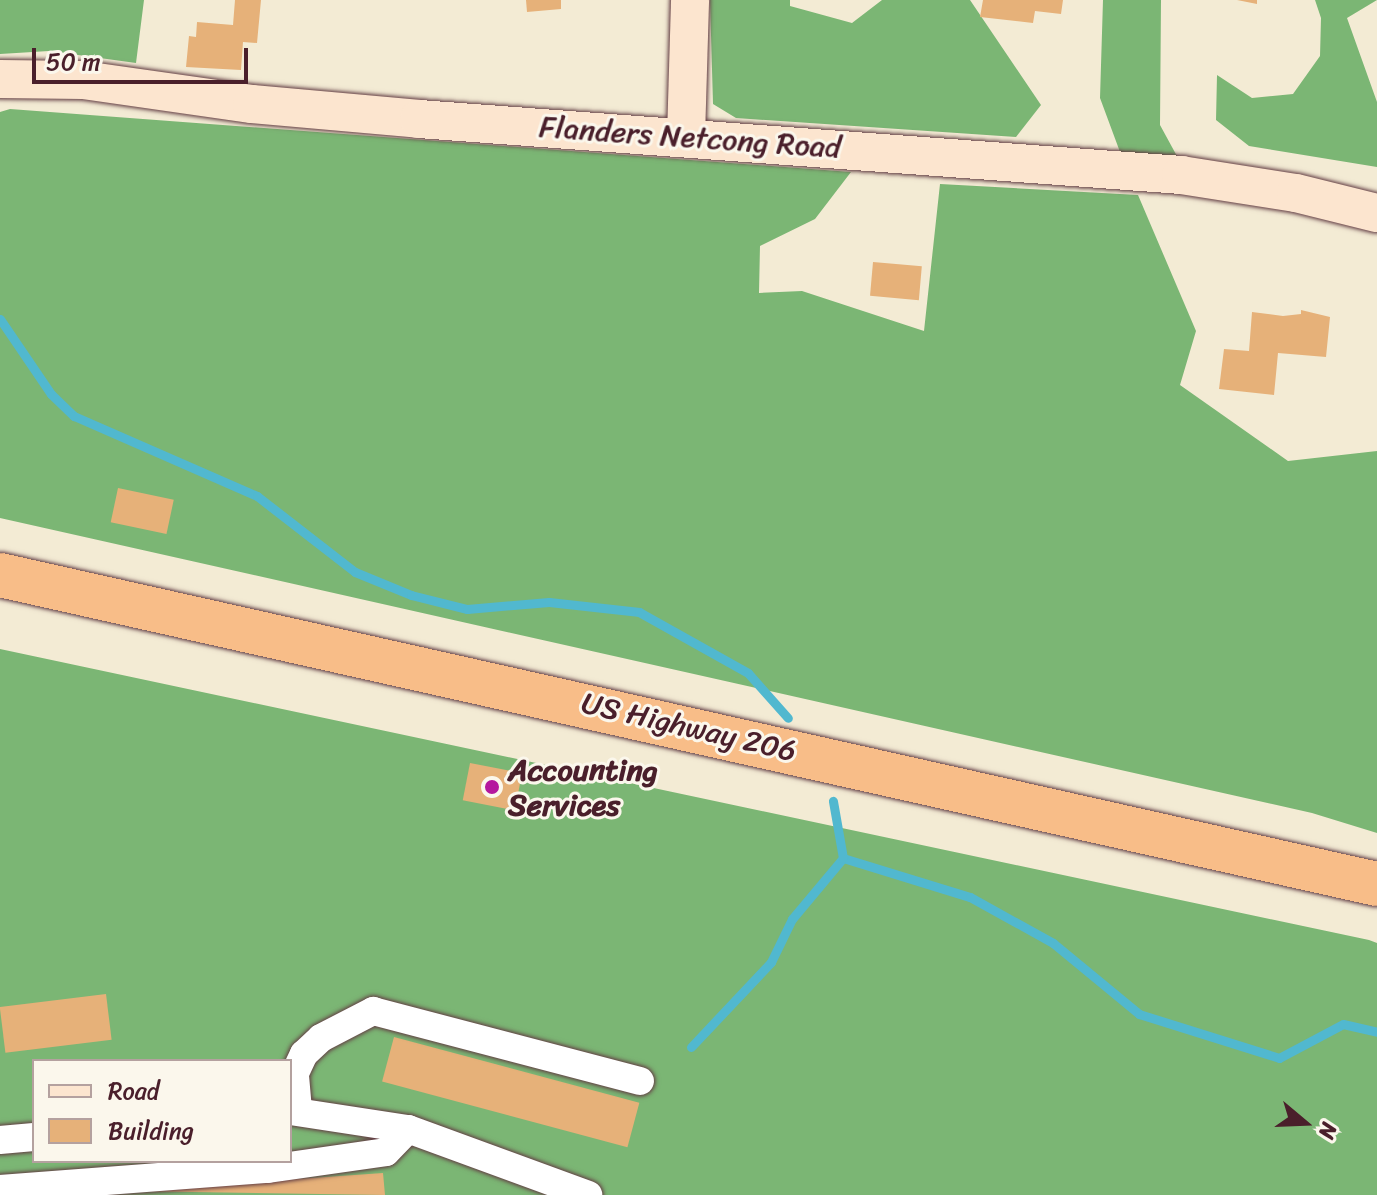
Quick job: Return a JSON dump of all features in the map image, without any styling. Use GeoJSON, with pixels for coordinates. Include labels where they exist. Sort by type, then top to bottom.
{"type":"FeatureCollection","features":[{"type":"Feature","properties":{"kind":"highway","name":"US Highway 206"},"geometry":{"type":"LineString","coordinates":[[0,575],[1377,884]]}},
{"type":"Feature","properties":{"kind":"main road"},"geometry":{"type":"LineString","coordinates":[[686,137],[690,0]]}},
{"type":"Feature","properties":{"kind":"main road","name":"Flanders Netcong Road"},"geometry":{"type":"LineString","coordinates":[[0,79],[83,80],[297,109],[1181,175],[1284,191],[1377,213]]}},
{"type":"Feature","properties":{"kind":"street"},"geometry":{"type":"LineString","coordinates":[[588,1195],[408,1129],[294,1110],[295,1073],[304,1054],[321,1038],[373,1011],[640,1081]]}},
{"type":"Feature","properties":{"kind":"street"},"geometry":{"type":"LineString","coordinates":[[0,1189],[268,1169],[371,1155],[386,1152],[408,1129]]}},
{"type":"Feature","properties":{"kind":"street"},"geometry":{"type":"LineString","coordinates":[[0,1140],[32,1137]]}},
{"type":"Feature","properties":{"kind":"green space"},"geometry":{"type":"Polygon","coordinates":[[[0,0],[144,0],[136,63],[49,51],[0,54],[0,0]]]}},
{"type":"Feature","properties":{"kind":"green space"},"geometry":{"type":"Polygon","coordinates":[[[710,0],[790,0],[790,6],[852,23],[882,0],[970,0],[1041,105],[1016,137],[736,118],[713,104],[710,0]]]}},
{"type":"Feature","properties":{"kind":"green space"},"geometry":{"type":"Polygon","coordinates":[[[1103,0],[1161,0],[1160,125],[1178,158],[1120,152],[1100,98],[1103,0]]]}},
{"type":"Feature","properties":{"kind":"green space"},"geometry":{"type":"Polygon","coordinates":[[[1315,0],[1377,0],[1347,18],[1377,102],[1377,167],[1249,146],[1216,120],[1217,75],[1252,98],[1293,94],[1320,56],[1321,18],[1315,0]]]}},
{"type":"Feature","properties":{"kind":"green space"},"geometry":{"type":"Polygon","coordinates":[[[10,109],[851,172],[815,219],[760,246],[759,293],[802,291],[924,331],[940,184],[1138,195],[1196,331],[1180,385],[1288,461],[1377,451],[1377,833],[1312,813],[0,518],[0,112],[10,109]]]}},
{"type":"Feature","properties":{"kind":"green space"},"geometry":{"type":"Polygon","coordinates":[[[0,649],[1377,943],[1377,1195],[0,1195],[0,649]]]}},
{"type":"Feature","properties":{"kind":"building"},"geometry":{"type":"Polygon","coordinates":[[[235,0],[261,0],[257,43],[243,42],[241,70],[186,67],[189,36],[196,37],[197,22],[233,25],[235,0]]]}},
{"type":"Feature","properties":{"kind":"building"},"geometry":{"type":"Polygon","coordinates":[[[526,0],[561,0],[561,9],[527,12],[526,0]]]}},
{"type":"Feature","properties":{"kind":"building"},"geometry":{"type":"Polygon","coordinates":[[[983,0],[1063,0],[1061,14],[1035,11],[1033,23],[980,17],[983,0]]]}},
{"type":"Feature","properties":{"kind":"building"},"geometry":{"type":"Polygon","coordinates":[[[873,262],[922,266],[919,300],[870,296],[873,262]]]}},
{"type":"Feature","properties":{"kind":"building"},"geometry":{"type":"Polygon","coordinates":[[[1301,310],[1330,317],[1326,357],[1278,353],[1274,395],[1219,389],[1224,349],[1249,351],[1252,312],[1283,316],[1301,314],[1301,310]]]}},
{"type":"Feature","properties":{"kind":"building"},"geometry":{"type":"Polygon","coordinates":[[[118,488],[174,500],[166,534],[111,522],[118,488]]]}},
{"type":"Feature","properties":{"kind":"building","name":"Accounting Services"},"geometry":{"type":"Polygon","coordinates":[[[470,763],[522,773],[515,810],[463,800],[470,763]]]}},
{"type":"Feature","properties":{"kind":"building"},"geometry":{"type":"Polygon","coordinates":[[[106,994],[112,1040],[5,1053],[0,1007],[106,994]]]}},
{"type":"Feature","properties":{"kind":"building"},"geometry":{"type":"Polygon","coordinates":[[[394,1037],[639,1103],[627,1147],[382,1081],[394,1037]]]}},
{"type":"Feature","properties":{"kind":"building"},"geometry":{"type":"Polygon","coordinates":[[[383,1173],[385,1195],[127,1191],[383,1173]]]}},
{"type":"Feature","properties":{"kind":"waterway"},"geometry":{"type":"LineString","coordinates":[[0,319],[51,394],[74,416],[257,496],[355,572],[411,595],[467,609],[549,602],[639,612],[748,673],[788,718]]}},
{"type":"Feature","properties":{"kind":"waterway"},"geometry":{"type":"LineString","coordinates":[[691,1047],[771,962],[792,919],[843,858],[833,801]]}},
{"type":"Feature","properties":{"kind":"waterway"},"geometry":{"type":"LineString","coordinates":[[843,858],[970,897],[1053,943],[1139,1014],[1279,1058],[1343,1024],[1377,1032]]}},
{"type":"Feature","properties":{"kind":"place","name":"Accounting Services"},"geometry":{"type":"Point","coordinates":[492,787]}}]}
